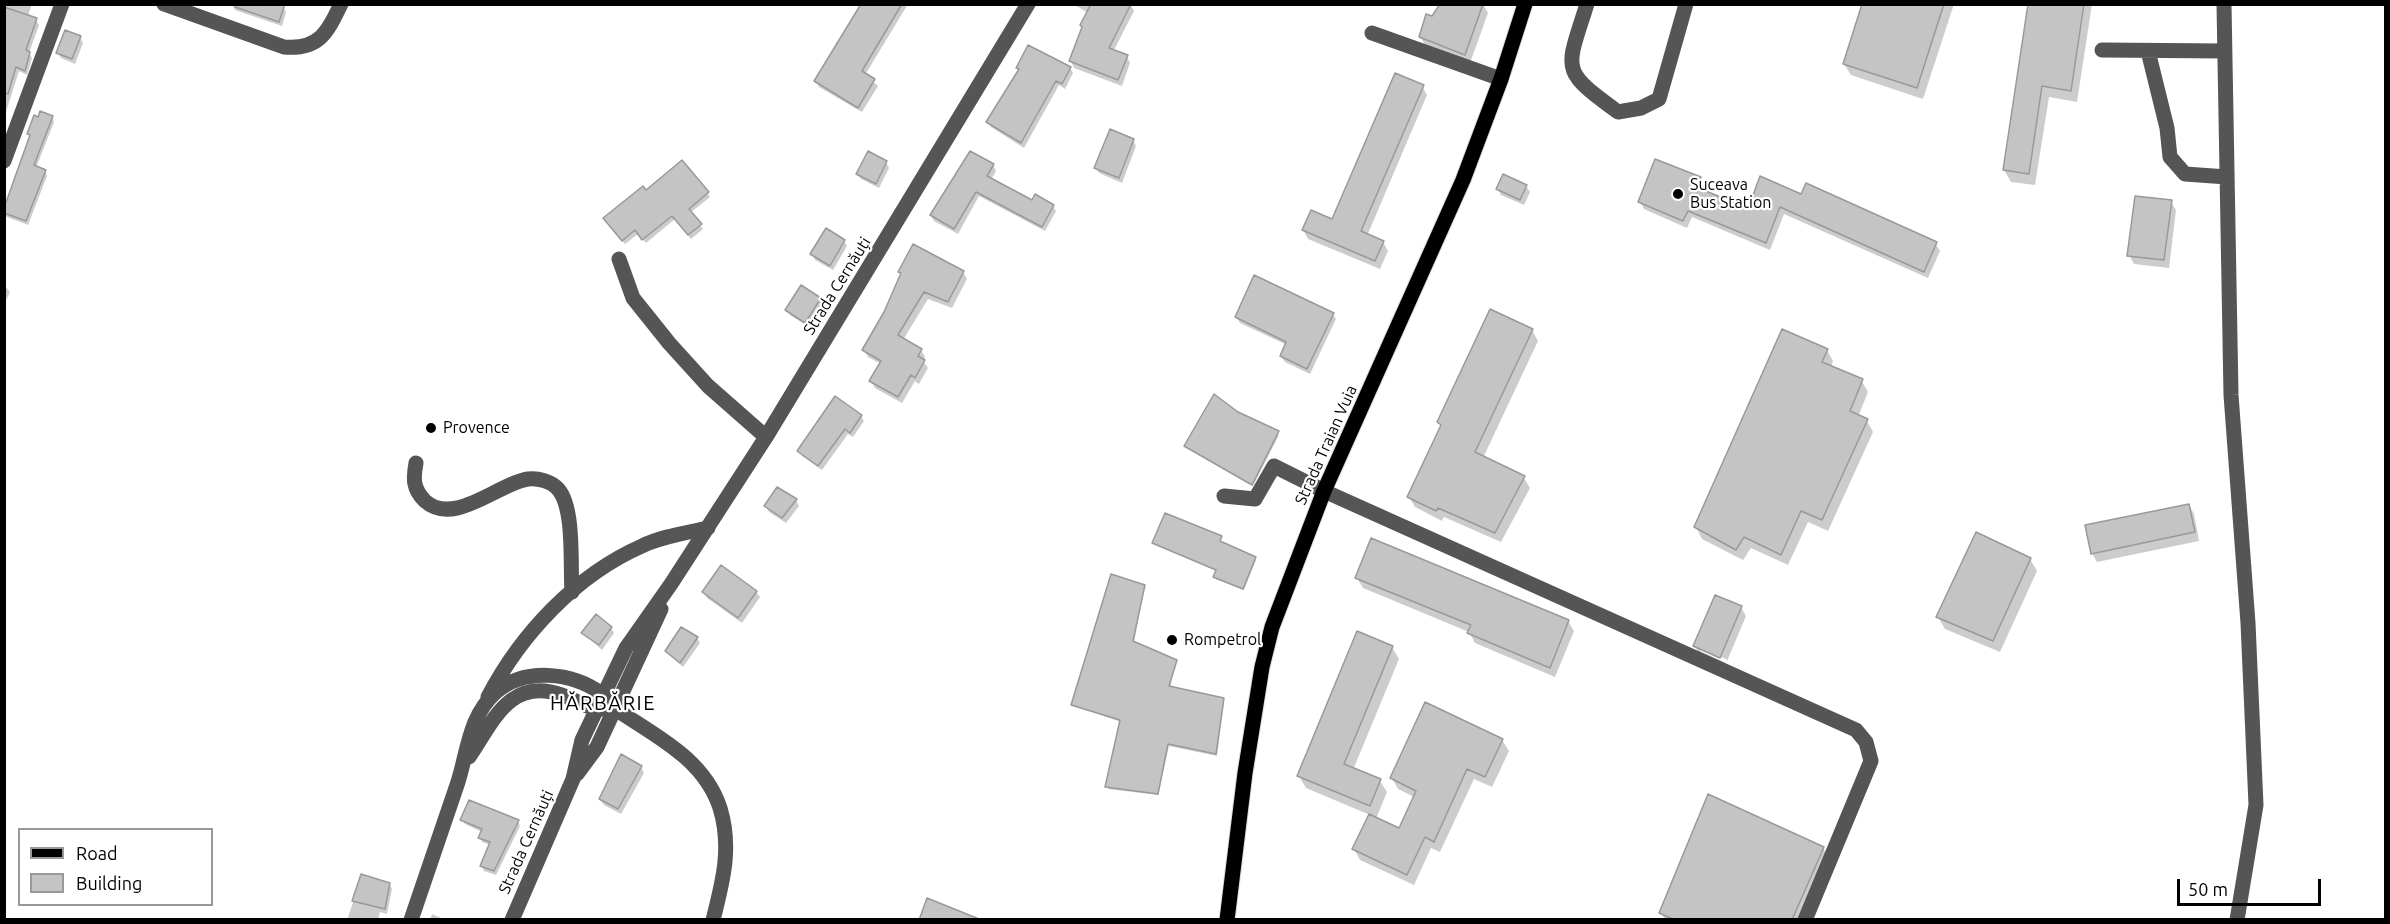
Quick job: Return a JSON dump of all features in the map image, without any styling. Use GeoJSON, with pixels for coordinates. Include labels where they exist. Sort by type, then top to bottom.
{"type":"FeatureCollection","features":[{"type":"Feature","properties":{"kind":"main road","name":"Strada Traian Vuia"},"geometry":{"type":"LineString","coordinates":[[1227,920],[1245,773],[1267,648],[1287,584],[1324,491],[1459,191],[1501,79],[1524,4]]}},
{"type":"Feature","properties":{"kind":"street"},"geometry":{"type":"LineString","coordinates":[[4,161],[62,4]]}},
{"type":"Feature","properties":{"kind":"street"},"geometry":{"type":"LineString","coordinates":[[164,4],[284,46],[300,48],[314,44],[331,24],[340,4]]}},
{"type":"Feature","properties":{"kind":"street","name":"Strada Cernăuți"},"geometry":{"type":"LineString","coordinates":[[512,920],[573,779],[582,740],[602,694],[626,648],[671,584],[766,437],[1028,4]]}},
{"type":"Feature","properties":{"kind":"street"},"geometry":{"type":"LineString","coordinates":[[1587,4],[1570,58],[1574,74],[1583,87],[1618,112],[1641,108],[1659,99],[1686,4]]}},
{"type":"Feature","properties":{"kind":"street"},"geometry":{"type":"LineString","coordinates":[[2224,4],[2231,395],[2248,623],[2256,805],[2237,920]]}},
{"type":"Feature","properties":{"kind":"street"},"geometry":{"type":"LineString","coordinates":[[1372,33],[1501,79]]}},
{"type":"Feature","properties":{"kind":"street"},"geometry":{"type":"LineString","coordinates":[[2102,50],[2224,51]]}},
{"type":"Feature","properties":{"kind":"street"},"geometry":{"type":"LineString","coordinates":[[2148,51],[2167,128],[2170,156],[2186,174],[2227,177]]}},
{"type":"Feature","properties":{"kind":"street"},"geometry":{"type":"LineString","coordinates":[[619,259],[633,298],[669,343],[708,386],[766,437]]}},
{"type":"Feature","properties":{"kind":"street"},"geometry":{"type":"LineString","coordinates":[[416,463],[413,481],[417,490],[430,504],[441,507],[455,508],[479,501],[529,479],[550,483],[566,501],[572,592]]}},
{"type":"Feature","properties":{"kind":"street"},"geometry":{"type":"LineString","coordinates":[[1224,496],[1255,499],[1274,466],[1324,491],[1856,730],[1866,742],[1871,760],[1805,920]]}},
{"type":"Feature","properties":{"kind":"street"},"geometry":{"type":"LineString","coordinates":[[411,920],[462,767],[473,724],[503,668],[521,643],[572,592],[620,557],[644,545],[674,535],[708,528]]}},
{"type":"Feature","properties":{"kind":"street","name":"Strada Cernăuți"},"geometry":{"type":"LineString","coordinates":[[573,779],[597,747],[671,584]]}},
{"type":"Feature","properties":{"kind":"street"},"geometry":{"type":"LineString","coordinates":[[483,706],[510,682],[534,675],[561,678],[602,694],[615,709],[665,739],[685,756],[704,778],[719,806],[726,835],[727,858],[713,920]]}},
{"type":"Feature","properties":{"kind":"street"},"geometry":{"type":"LineString","coordinates":[[462,767],[493,716],[505,704],[522,695],[555,692],[595,710],[615,709]]}},
{"type":"Feature","properties":{"kind":"building"},"geometry":{"type":"Polygon","coordinates":[[[236,4],[285,4],[279,22],[235,7],[236,4]]]}},
{"type":"Feature","properties":{"kind":"building"},"geometry":{"type":"Polygon","coordinates":[[[861,4],[902,4],[862,71],[875,79],[858,108],[814,81],[861,4]]]}},
{"type":"Feature","properties":{"kind":"building"},"geometry":{"type":"Polygon","coordinates":[[[1091,4],[1131,4],[1109,48],[1128,55],[1118,80],[1069,61],[1082,27],[1080,25],[1091,4]]]}},
{"type":"Feature","properties":{"kind":"building"},"geometry":{"type":"Polygon","coordinates":[[[1440,4],[1483,4],[1465,55],[1419,37],[1426,14],[1432,16],[1440,4]]]}},
{"type":"Feature","properties":{"kind":"building"},"geometry":{"type":"Polygon","coordinates":[[[1862,4],[1944,4],[1917,88],[1843,64],[1862,4]]]}},
{"type":"Feature","properties":{"kind":"building"},"geometry":{"type":"Polygon","coordinates":[[[2028,4],[2084,4],[2071,91],[2042,86],[2029,174],[2003,170],[2028,4]]]}},
{"type":"Feature","properties":{"kind":"building"},"geometry":{"type":"Polygon","coordinates":[[[4,7],[37,18],[26,50],[30,52],[25,71],[16,67],[8,94],[4,93],[4,7]]]}},
{"type":"Feature","properties":{"kind":"building"},"geometry":{"type":"Polygon","coordinates":[[[65,30],[81,36],[72,59],[56,53],[65,30]]]}},
{"type":"Feature","properties":{"kind":"building"},"geometry":{"type":"Polygon","coordinates":[[[1028,45],[1071,67],[1062,84],[1056,81],[1021,143],[986,122],[1019,69],[1016,68],[1028,45]]]}},
{"type":"Feature","properties":{"kind":"building"},"geometry":{"type":"Polygon","coordinates":[[[1395,73],[1424,85],[1361,231],[1384,241],[1375,261],[1302,230],[1311,210],[1332,219],[1395,73]]]}},
{"type":"Feature","properties":{"kind":"building"},"geometry":{"type":"Polygon","coordinates":[[[40,111],[53,116],[34,165],[46,170],[26,221],[4,213],[4,208],[30,135],[27,134],[34,115],[38,117],[40,111]]]}},
{"type":"Feature","properties":{"kind":"building"},"geometry":{"type":"Polygon","coordinates":[[[1110,129],[1134,139],[1119,178],[1094,168],[1110,129]]]}},
{"type":"Feature","properties":{"kind":"building"},"geometry":{"type":"Polygon","coordinates":[[[868,151],[887,161],[876,184],[856,174],[868,151]]]}},
{"type":"Feature","properties":{"kind":"building"},"geometry":{"type":"Polygon","coordinates":[[[970,151],[994,164],[987,176],[1032,200],[1035,194],[1054,205],[1042,227],[976,192],[954,229],[930,215],[970,151]]]}},
{"type":"Feature","properties":{"kind":"building"},"geometry":{"type":"Polygon","coordinates":[[[1655,159],[1701,177],[1697,187],[1748,209],[1760,176],[1801,194],[1806,183],[1937,242],[1924,272],[1780,207],[1766,243],[1688,211],[1683,221],[1638,202],[1655,159]]]}},
{"type":"Feature","properties":{"kind":"building"},"geometry":{"type":"Polygon","coordinates":[[[682,160],[709,192],[689,209],[702,224],[688,235],[672,216],[642,240],[635,230],[622,241],[603,218],[643,186],[646,190],[682,160]]]}},
{"type":"Feature","properties":{"kind":"building"},"geometry":{"type":"Polygon","coordinates":[[[1503,174],[1527,185],[1520,200],[1496,189],[1503,174]]]}},
{"type":"Feature","properties":{"kind":"building"},"geometry":{"type":"Polygon","coordinates":[[[2135,196],[2172,200],[2164,260],[2127,256],[2135,196]]]}},
{"type":"Feature","properties":{"kind":"building"},"geometry":{"type":"Polygon","coordinates":[[[826,228],[845,240],[830,266],[810,254],[826,228]]]}},
{"type":"Feature","properties":{"kind":"building"},"geometry":{"type":"Polygon","coordinates":[[[913,244],[964,271],[948,302],[924,292],[898,335],[922,349],[918,356],[925,360],[915,378],[911,375],[898,397],[869,381],[881,361],[862,350],[884,312],[901,273],[898,272],[913,244]]]}},
{"type":"Feature","properties":{"kind":"building"},"geometry":{"type":"Polygon","coordinates":[[[1254,275],[1334,313],[1307,369],[1280,356],[1286,342],[1235,317],[1254,275]]]}},
{"type":"Feature","properties":{"kind":"building"},"geometry":{"type":"Polygon","coordinates":[[[801,285],[821,298],[805,323],[785,310],[801,285]]]}},
{"type":"Feature","properties":{"kind":"building"},"geometry":{"type":"Polygon","coordinates":[[[1490,309],[1533,329],[1475,452],[1525,476],[1495,533],[1438,508],[1436,511],[1407,497],[1441,425],[1437,422],[1490,309]]]}},
{"type":"Feature","properties":{"kind":"building"},"geometry":{"type":"Polygon","coordinates":[[[1782,329],[1828,349],[1822,362],[1863,379],[1850,411],[1868,419],[1822,520],[1801,511],[1781,555],[1744,537],[1736,550],[1694,527],[1782,329]]]}},
{"type":"Feature","properties":{"kind":"building"},"geometry":{"type":"Polygon","coordinates":[[[1214,394],[1238,412],[1279,431],[1252,485],[1184,446],[1214,394]]]}},
{"type":"Feature","properties":{"kind":"building"},"geometry":{"type":"Polygon","coordinates":[[[835,396],[862,415],[850,433],[845,429],[818,466],[797,451],[835,396]]]}},
{"type":"Feature","properties":{"kind":"building"},"geometry":{"type":"Polygon","coordinates":[[[777,487],[797,499],[782,518],[764,506],[777,487]]]}},
{"type":"Feature","properties":{"kind":"building"},"geometry":{"type":"Polygon","coordinates":[[[2189,504],[2195,532],[2091,554],[2085,525],[2189,504]]]}},
{"type":"Feature","properties":{"kind":"building"},"geometry":{"type":"Polygon","coordinates":[[[1165,513],[1222,536],[1220,541],[1256,557],[1243,589],[1213,577],[1216,570],[1152,543],[1165,513]]]}},
{"type":"Feature","properties":{"kind":"building"},"geometry":{"type":"Polygon","coordinates":[[[1976,532],[2031,558],[1993,641],[1936,617],[1976,532]]]}},
{"type":"Feature","properties":{"kind":"building"},"geometry":{"type":"Polygon","coordinates":[[[1371,538],[1569,620],[1550,668],[1467,633],[1471,625],[1355,578],[1371,538]]]}},
{"type":"Feature","properties":{"kind":"building"},"geometry":{"type":"Polygon","coordinates":[[[721,565],[757,591],[738,618],[702,592],[721,565]]]}},
{"type":"Feature","properties":{"kind":"building"},"geometry":{"type":"Polygon","coordinates":[[[1111,574],[1145,585],[1133,641],[1177,660],[1169,686],[1224,698],[1216,754],[1168,744],[1158,794],[1105,787],[1120,720],[1071,705],[1111,574]]]}},
{"type":"Feature","properties":{"kind":"building"},"geometry":{"type":"Polygon","coordinates":[[[1715,595],[1742,606],[1720,658],[1693,646],[1715,595]]]}},
{"type":"Feature","properties":{"kind":"building"},"geometry":{"type":"Polygon","coordinates":[[[596,614],[612,627],[599,645],[581,633],[596,614]]]}},
{"type":"Feature","properties":{"kind":"building"},"geometry":{"type":"Polygon","coordinates":[[[681,627],[698,637],[680,663],[665,651],[681,627]]]}},
{"type":"Feature","properties":{"kind":"building"},"geometry":{"type":"Polygon","coordinates":[[[1357,631],[1393,646],[1344,764],[1381,779],[1370,806],[1297,776],[1357,631]]]}},
{"type":"Feature","properties":{"kind":"building"},"geometry":{"type":"Polygon","coordinates":[[[1425,702],[1503,739],[1485,777],[1467,769],[1434,842],[1425,837],[1407,875],[1352,849],[1369,814],[1399,828],[1416,791],[1390,778],[1425,702]]]}},
{"type":"Feature","properties":{"kind":"building"},"geometry":{"type":"Polygon","coordinates":[[[621,754],[642,766],[618,809],[599,799],[621,754]]]}},
{"type":"Feature","properties":{"kind":"building"},"geometry":{"type":"Polygon","coordinates":[[[1708,794],[1824,847],[1792,920],[1675,920],[1659,913],[1708,794]]]}},
{"type":"Feature","properties":{"kind":"building"},"geometry":{"type":"Polygon","coordinates":[[[469,800],[519,820],[494,871],[480,866],[490,842],[478,838],[482,829],[460,820],[469,800]]]}},
{"type":"Feature","properties":{"kind":"building"},"geometry":{"type":"Polygon","coordinates":[[[361,874],[390,883],[385,909],[352,901],[361,874]]]}},
{"type":"Feature","properties":{"kind":"building"},"geometry":{"type":"Polygon","coordinates":[[[927,898],[979,919],[979,920],[919,920],[927,898]]]}},
{"type":"Feature","properties":{"kind":"place","name":"Suceava Bus Station"},"geometry":{"type":"Point","coordinates":[1678,194]}},
{"type":"Feature","properties":{"kind":"place","name":"Provence"},"geometry":{"type":"Point","coordinates":[431,428]}},
{"type":"Feature","properties":{"kind":"place","name":"Rompetrol"},"geometry":{"type":"Point","coordinates":[1172,640]}},
{"type":"Feature","properties":{"kind":"district","name":"HĂRBĂRIE"},"geometry":{"type":"Point","coordinates":[603,703]}}]}
